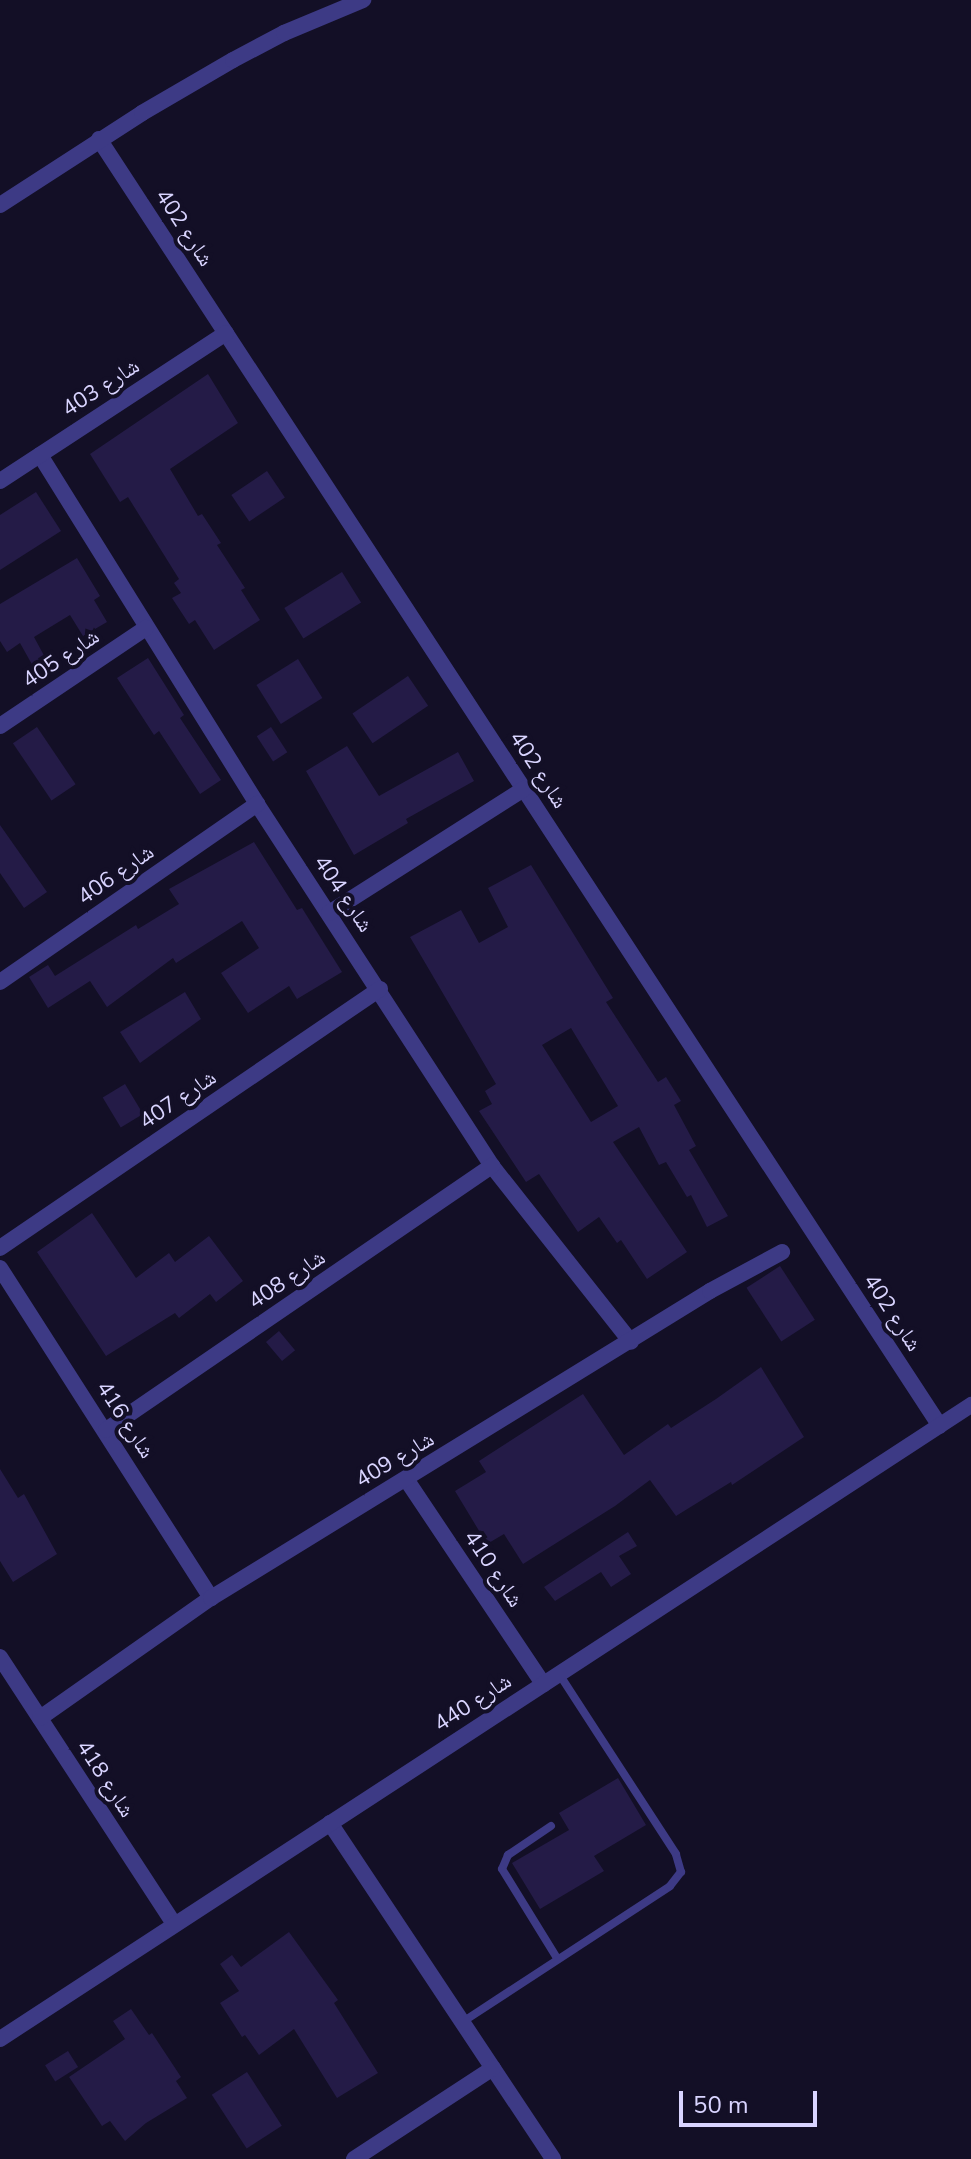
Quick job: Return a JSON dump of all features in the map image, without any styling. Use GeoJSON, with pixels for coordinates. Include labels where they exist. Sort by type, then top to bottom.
{"type":"FeatureCollection","features":[{"type":"Feature","properties":{"kind":"street"},"geometry":{"type":"LineString","coordinates":[[0,205],[99,139],[246,53],[363,0]]}},
{"type":"Feature","properties":{"kind":"street","name":"شارع 402"},"geometry":{"type":"LineString","coordinates":[[99,139],[940,1426]]}},
{"type":"Feature","properties":{"kind":"street","name":"شارع 403"},"geometry":{"type":"LineString","coordinates":[[0,481],[226,333]]}},
{"type":"Feature","properties":{"kind":"street","name":"شارع 404"},"geometry":{"type":"LineString","coordinates":[[40,455],[257,804],[380,989],[492,1166],[631,1342]]}},
{"type":"Feature","properties":{"kind":"street","name":"شارع 405"},"geometry":{"type":"LineString","coordinates":[[0,726],[146,628]]}},
{"type":"Feature","properties":{"kind":"street"},"geometry":{"type":"LineString","coordinates":[[329,913],[524,789]]}},
{"type":"Feature","properties":{"kind":"street","name":"شارع 406"},"geometry":{"type":"LineString","coordinates":[[0,982],[257,804]]}},
{"type":"Feature","properties":{"kind":"street","name":"شارع 407"},"geometry":{"type":"LineString","coordinates":[[0,1248],[380,989]]}},
{"type":"Feature","properties":{"kind":"street","name":"شارع 408"},"geometry":{"type":"LineString","coordinates":[[106,1430],[492,1166]]}},
{"type":"Feature","properties":{"kind":"street","name":"شارع 409"},"geometry":{"type":"LineString","coordinates":[[40,1718],[211,1598],[723,1283],[782,1252]]}},
{"type":"Feature","properties":{"kind":"street","name":"شارع 416"},"geometry":{"type":"LineString","coordinates":[[0,1268],[211,1598]]}},
{"type":"Feature","properties":{"kind":"street","name":"شارع 440"},"geometry":{"type":"LineString","coordinates":[[0,2039],[971,1405]]}},
{"type":"Feature","properties":{"kind":"street","name":"شارع 410"},"geometry":{"type":"LineString","coordinates":[[406,1479],[543,1684]]}},
{"type":"Feature","properties":{"kind":"street","name":"شارع 418"},"geometry":{"type":"LineString","coordinates":[[0,1657],[174,1924]]}},
{"type":"Feature","properties":{"kind":"street"},"geometry":{"type":"LineString","coordinates":[[330,1823],[553,2159]]}},
{"type":"Feature","properties":{"kind":"street"},"geometry":{"type":"LineString","coordinates":[[354,2159],[493,2068]]}},
{"type":"Feature","properties":{"kind":"lane"},"geometry":{"type":"LineString","coordinates":[[464,2021],[670,1886],[681,1872],[676,1854],[559,1674]]}},
{"type":"Feature","properties":{"kind":"lane"},"geometry":{"type":"LineString","coordinates":[[551,1826],[508,1855],[502,1869],[557,1958]]}},
{"type":"Feature","properties":{"kind":"building"},"geometry":{"type":"Polygon","coordinates":[[[208,374],[238,423],[170,469],[198,516],[202,514],[221,543],[217,545],[245,588],[241,590],[260,620],[214,650],[195,620],[189,624],[172,598],[181,593],[174,583],[179,579],[128,497],[120,502],[90,454],[208,374]]]}},
{"type":"Feature","properties":{"kind":"building"},"geometry":{"type":"Polygon","coordinates":[[[267,471],[285,498],[249,522],[231,495],[267,471]]]}},
{"type":"Feature","properties":{"kind":"building"},"geometry":{"type":"Polygon","coordinates":[[[36,492],[61,531],[0,570],[0,515],[36,492]]]}},
{"type":"Feature","properties":{"kind":"building"},"geometry":{"type":"Polygon","coordinates":[[[77,558],[100,596],[94,600],[107,622],[83,636],[70,615],[34,637],[47,661],[34,668],[20,643],[7,652],[0,641],[0,604],[77,558]]]}},
{"type":"Feature","properties":{"kind":"building"},"geometry":{"type":"Polygon","coordinates":[[[342,572],[361,603],[303,639],[284,608],[342,572]]]}},
{"type":"Feature","properties":{"kind":"building"},"geometry":{"type":"Polygon","coordinates":[[[148,658],[184,715],[180,718],[221,780],[200,794],[159,731],[154,735],[117,678],[148,658]]]}},
{"type":"Feature","properties":{"kind":"building"},"geometry":{"type":"Polygon","coordinates":[[[298,659],[322,698],[281,724],[256,685],[298,659]]]}},
{"type":"Feature","properties":{"kind":"building"},"geometry":{"type":"Polygon","coordinates":[[[408,676],[428,706],[373,743],[352,713],[408,676]]]}},
{"type":"Feature","properties":{"kind":"building"},"geometry":{"type":"Polygon","coordinates":[[[37,727],[76,784],[52,800],[13,743],[37,727]]]}},
{"type":"Feature","properties":{"kind":"building"},"geometry":{"type":"Polygon","coordinates":[[[271,727],[287,752],[273,761],[257,736],[271,727]]]}},
{"type":"Feature","properties":{"kind":"building"},"geometry":{"type":"Polygon","coordinates":[[[347,746],[379,796],[458,752],[474,781],[406,819],[408,823],[354,855],[306,771],[347,746]]]}},
{"type":"Feature","properties":{"kind":"building"},"geometry":{"type":"Polygon","coordinates":[[[0,825],[47,892],[24,908],[0,873],[0,825]]]}},
{"type":"Feature","properties":{"kind":"building"},"geometry":{"type":"Polygon","coordinates":[[[254,842],[297,910],[302,908],[342,972],[297,999],[289,986],[248,1013],[221,973],[259,948],[242,921],[176,963],[173,958],[107,1007],[90,981],[48,1008],[29,977],[48,965],[55,976],[136,925],[138,929],[179,904],[169,889],[254,842]]]}},
{"type":"Feature","properties":{"kind":"building"},"geometry":{"type":"Polygon","coordinates":[[[531,865],[613,998],[606,1002],[658,1082],[666,1077],[681,1101],[674,1105],[696,1146],[689,1150],[728,1216],[707,1227],[691,1195],[687,1197],[666,1162],[659,1165],[639,1127],[613,1142],[687,1252],[647,1279],[621,1240],[617,1243],[599,1217],[578,1232],[539,1174],[526,1182],[479,1111],[492,1104],[485,1091],[496,1084],[410,937],[461,910],[479,943],[508,927],[488,888],[531,865]],[[571,1028],[542,1045],[591,1122],[618,1106],[571,1028]]]}},
{"type":"Feature","properties":{"kind":"building"},"geometry":{"type":"Polygon","coordinates":[[[185,992],[201,1019],[140,1063],[120,1032],[185,992]]]}},
{"type":"Feature","properties":{"kind":"building"},"geometry":{"type":"Polygon","coordinates":[[[125,1084],[143,1114],[121,1127],[103,1097],[125,1084]]]}},
{"type":"Feature","properties":{"kind":"building"},"geometry":{"type":"Polygon","coordinates":[[[92,1213],[136,1278],[169,1253],[175,1262],[209,1236],[243,1281],[216,1302],[210,1294],[179,1318],[175,1313],[106,1356],[37,1252],[92,1213]]]}},
{"type":"Feature","properties":{"kind":"building"},"geometry":{"type":"Polygon","coordinates":[[[780,1266],[815,1320],[781,1341],[746,1288],[780,1266]]]}},
{"type":"Feature","properties":{"kind":"building"},"geometry":{"type":"Polygon","coordinates":[[[279,1331],[295,1350],[282,1361],[266,1342],[279,1331]]]}},
{"type":"Feature","properties":{"kind":"building"},"geometry":{"type":"Polygon","coordinates":[[[761,1367],[804,1437],[732,1485],[731,1482],[676,1516],[650,1480],[523,1564],[504,1534],[487,1544],[455,1491],[486,1472],[479,1461],[583,1394],[624,1455],[668,1424],[671,1428],[761,1367]]]}},
{"type":"Feature","properties":{"kind":"building"},"geometry":{"type":"Polygon","coordinates":[[[0,1469],[18,1498],[24,1494],[57,1554],[13,1582],[0,1561],[0,1469]]]}},
{"type":"Feature","properties":{"kind":"building"},"geometry":{"type":"Polygon","coordinates":[[[628,1532],[637,1546],[619,1556],[631,1574],[611,1587],[601,1572],[555,1601],[544,1587],[628,1532]]]}},
{"type":"Feature","properties":{"kind":"building"},"geometry":{"type":"Polygon","coordinates":[[[618,1778],[646,1825],[594,1856],[604,1871],[540,1909],[512,1863],[569,1830],[559,1813],[618,1778]]]}},
{"type":"Feature","properties":{"kind":"building"},"geometry":{"type":"Polygon","coordinates":[[[289,1932],[338,2000],[334,2003],[378,2073],[337,2098],[294,2029],[259,2055],[245,2035],[242,2037],[220,2003],[239,1991],[220,1964],[232,1955],[241,1967],[289,1932]]]}},
{"type":"Feature","properties":{"kind":"building"},"geometry":{"type":"Polygon","coordinates":[[[131,2009],[149,2035],[152,2033],[181,2077],[176,2081],[187,2098],[146,2123],[125,2141],[110,2121],[102,2126],[69,2077],[125,2039],[113,2021],[131,2009]]]}},
{"type":"Feature","properties":{"kind":"building"},"geometry":{"type":"Polygon","coordinates":[[[68,2051],[78,2067],[55,2081],[45,2065],[68,2051]]]}},
{"type":"Feature","properties":{"kind":"building"},"geometry":{"type":"Polygon","coordinates":[[[247,2072],[282,2126],[247,2149],[212,2095],[247,2072]]]}}]}
